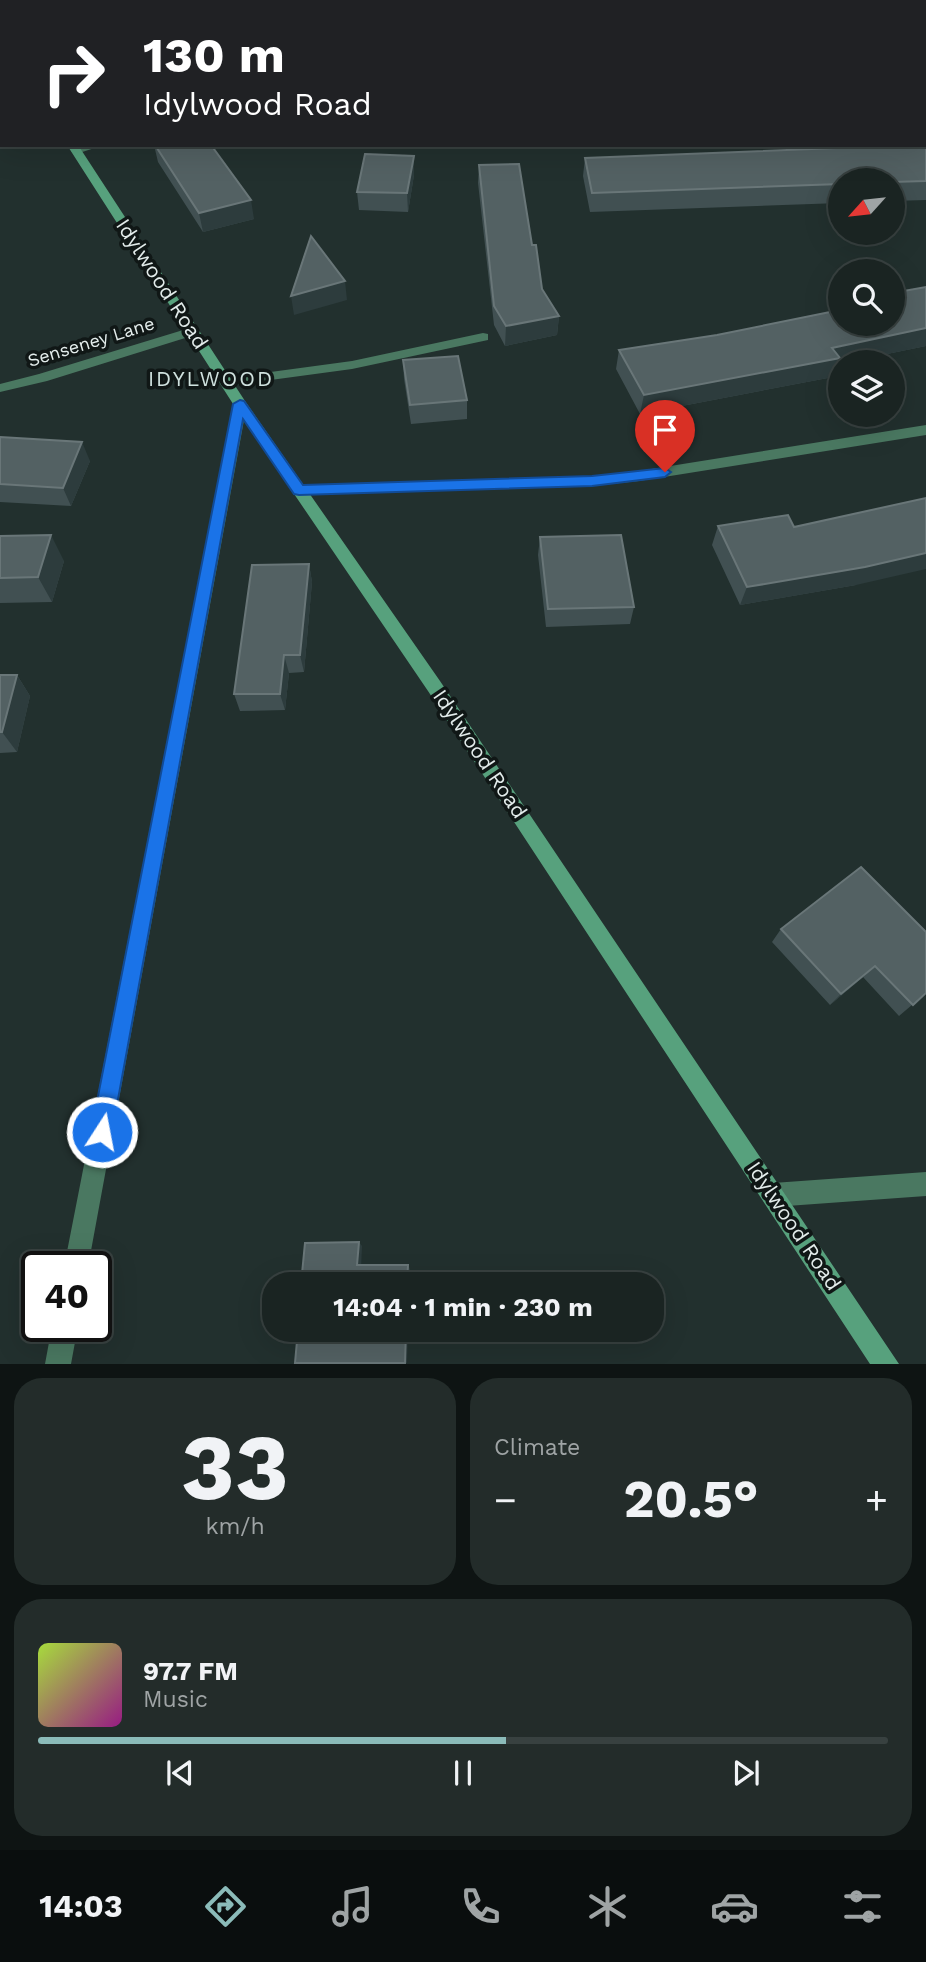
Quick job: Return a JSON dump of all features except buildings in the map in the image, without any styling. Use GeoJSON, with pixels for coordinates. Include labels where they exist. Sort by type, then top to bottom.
{"type":"FeatureCollection","features":[{"type":"Feature","properties":{"kind":"main road","name":"Idylwood Road"},"geometry":{"type":"LineString","coordinates":[[74,148],[240,404],[434,686],[886,1363]]}},
{"type":"Feature","properties":{"kind":"street","name":"Senseney Lane"},"geometry":{"type":"LineString","coordinates":[[0,388],[42,378],[193,331]]}},
{"type":"Feature","properties":{"kind":"street"},"geometry":{"type":"LineString","coordinates":[[226,382],[352,365],[483,337]]}},
{"type":"Feature","properties":{"kind":"street"},"geometry":{"type":"LineString","coordinates":[[79,1251],[240,404]]}},
{"type":"Feature","properties":{"kind":"street"},"geometry":{"type":"LineString","coordinates":[[299,490],[592,481],[639,477],[926,430]]}},
{"type":"Feature","properties":{"kind":"street"},"geometry":{"type":"LineString","coordinates":[[773,1195],[926,1184]]}},
{"type":"Feature","properties":{"kind":"street"},"geometry":{"type":"LineString","coordinates":[[58,1363],[62,1342]]}},
{"type":"Feature","properties":{"kind":"district","name":"IDYLWOOD"},"geometry":{"type":"Point","coordinates":[211,379]}},
{"type":"Feature","properties":{"kind":"route"},"geometry":{"type":"LineString","coordinates":[[102,1132],[240,404],[299,490],[592,481],[665,472]]}}]}
